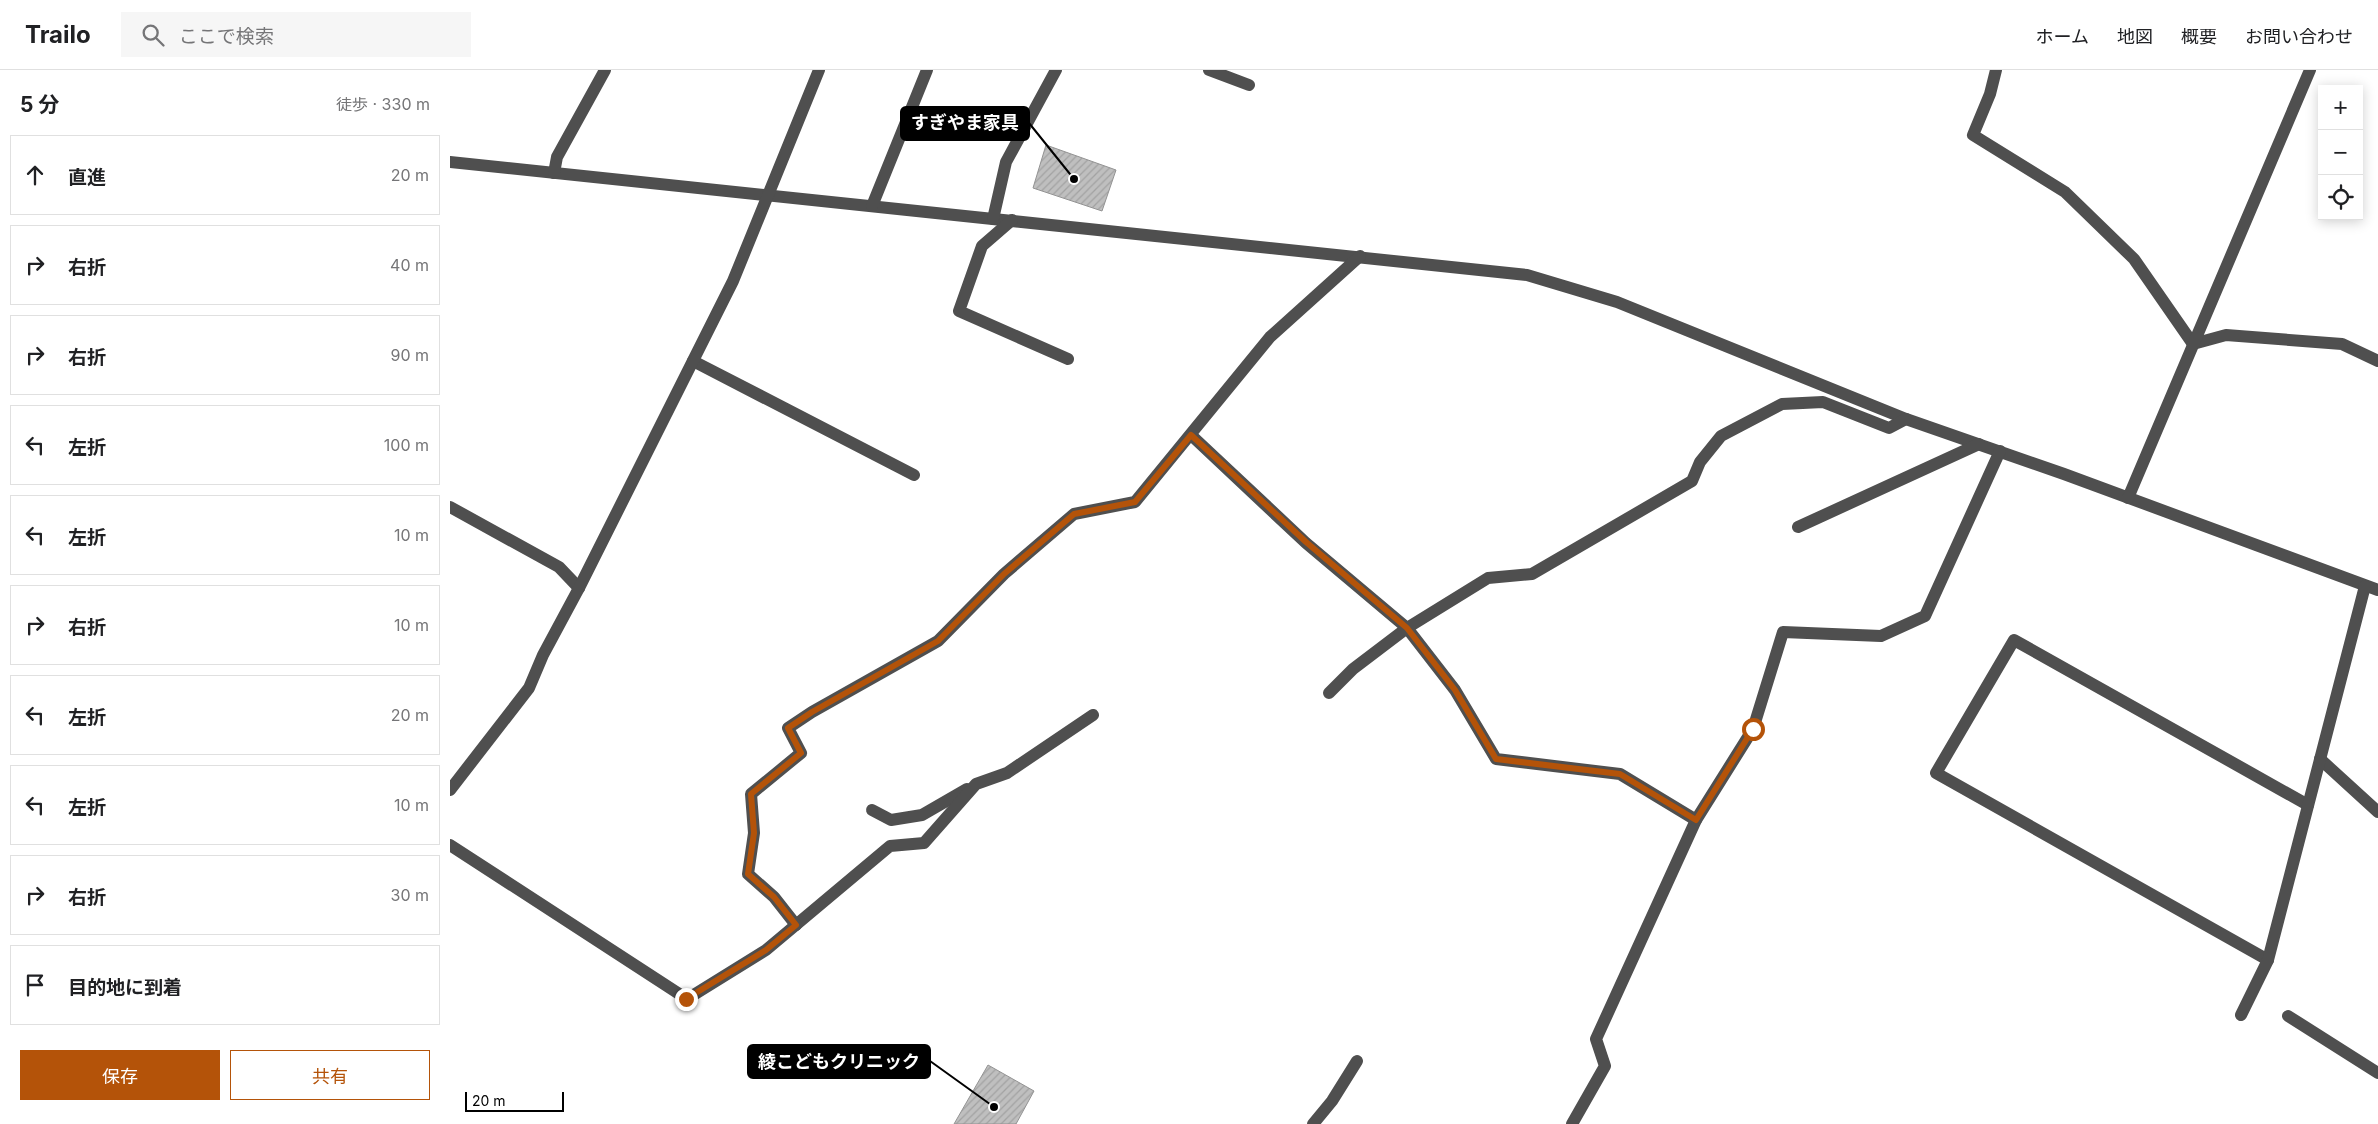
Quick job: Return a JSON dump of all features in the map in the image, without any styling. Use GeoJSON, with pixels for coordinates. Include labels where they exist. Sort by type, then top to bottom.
{"type":"FeatureCollection","features":[{"type":"Feature","properties":{"kind":"street"},"geometry":{"type":"LineString","coordinates":[[554,173],[557,157],[605,70]]}},
{"type":"Feature","properties":{"kind":"street"},"geometry":{"type":"LineString","coordinates":[[450,790],[529,688],[543,656],[733,282],[819,70]]}},
{"type":"Feature","properties":{"kind":"street"},"geometry":{"type":"LineString","coordinates":[[872,206],[927,70]]}},
{"type":"Feature","properties":{"kind":"street"},"geometry":{"type":"LineString","coordinates":[[993,219],[1006,162],[1056,70]]}},
{"type":"Feature","properties":{"kind":"street"},"geometry":{"type":"LineString","coordinates":[[1209,70],[1249,85]]}},
{"type":"Feature","properties":{"kind":"street"},"geometry":{"type":"LineString","coordinates":[[1996,70],[1990,94],[1973,135],[2065,192],[2134,259],[2193,344]]}},
{"type":"Feature","properties":{"kind":"street"},"geometry":{"type":"LineString","coordinates":[[2128,498],[2305,71]]}},
{"type":"Feature","properties":{"kind":"street"},"geometry":{"type":"LineString","coordinates":[[450,162],[1527,275],[1617,302],[1906,419],[2000,451],[2378,590]]}},
{"type":"Feature","properties":{"kind":"street"},"geometry":{"type":"LineString","coordinates":[[1012,220],[982,246],[959,311],[1068,359]]}},
{"type":"Feature","properties":{"kind":"street"},"geometry":{"type":"LineString","coordinates":[[796,925],[774,897],[748,874],[754,833],[751,794],[801,753],[788,728],[812,712],[938,641],[1004,574],[1074,514],[1135,502],[1270,337],[1360,256]]}},
{"type":"Feature","properties":{"kind":"street"},"geometry":{"type":"LineString","coordinates":[[2193,344],[2226,335],[2332,343],[2342,344],[2378,361]]}},
{"type":"Feature","properties":{"kind":"street"},"geometry":{"type":"LineString","coordinates":[[693,361],[914,475]]}},
{"type":"Feature","properties":{"kind":"street"},"geometry":{"type":"LineString","coordinates":[[1329,693],[1353,669],[1407,628],[1488,578],[1532,574],[1692,481],[1700,462],[1721,436],[1782,404],[1823,402],[1889,428],[1906,419]]}},
{"type":"Feature","properties":{"kind":"street"},"geometry":{"type":"LineString","coordinates":[[1191,435],[1306,542],[1407,628],[1455,690],[1496,759],[1620,774],[1696,820]]}},
{"type":"Feature","properties":{"kind":"street"},"geometry":{"type":"LineString","coordinates":[[1798,527],[1979,444]]}},
{"type":"Feature","properties":{"kind":"street"},"geometry":{"type":"LineString","coordinates":[[1572,1124],[1605,1066],[1596,1039],[1696,820],[1753,729],[1783,632],[1881,636],[1925,616],[2000,451]]}},
{"type":"Feature","properties":{"kind":"street"},"geometry":{"type":"LineString","coordinates":[[450,507],[559,567],[579,588]]}},
{"type":"Feature","properties":{"kind":"street"},"geometry":{"type":"LineString","coordinates":[[2242,1015],[2268,960],[2366,586]]}},
{"type":"Feature","properties":{"kind":"street"},"geometry":{"type":"LineString","coordinates":[[2268,960],[1936,773],[2014,640],[2308,805]]}},
{"type":"Feature","properties":{"kind":"street"},"geometry":{"type":"LineString","coordinates":[[872,810],[891,820],[922,815],[976,784],[1007,773],[1093,715]]}},
{"type":"Feature","properties":{"kind":"street"},"geometry":{"type":"LineString","coordinates":[[2320,759],[2378,812]]}},
{"type":"Feature","properties":{"kind":"street"},"geometry":{"type":"LineString","coordinates":[[450,844],[686,999],[766,950],[890,846],[924,843],[976,784]]}},
{"type":"Feature","properties":{"kind":"street"},"geometry":{"type":"LineString","coordinates":[[2288,1016],[2378,1073]]}},
{"type":"Feature","properties":{"kind":"street"},"geometry":{"type":"LineString","coordinates":[[1313,1124],[1332,1101],[1357,1060]]}},
{"type":"Feature","properties":{"kind":"building"},"geometry":{"type":"Polygon","coordinates":[[[1046,145],[1116,170],[1102,211],[1033,188],[1046,145]]]}},
{"type":"Feature","properties":{"kind":"building"},"geometry":{"type":"Polygon","coordinates":[[[988,1065],[1034,1091],[1016,1124],[954,1124],[988,1065]]]}},
{"type":"Feature","properties":{"kind":"place","name":"すぎやま家具"},"geometry":{"type":"Point","coordinates":[1074,179]}},
{"type":"Feature","properties":{"kind":"place","name":"綾こどもクリニック"},"geometry":{"type":"Point","coordinates":[994,1107]}},
{"type":"Feature","properties":{"kind":"route"},"geometry":{"type":"LineString","coordinates":[[686,999],[766,950],[796,925],[774,897],[748,874],[754,833],[751,794],[801,753],[788,728],[812,712],[938,641],[1004,574],[1074,514],[1135,502],[1191,435],[1306,542],[1407,628],[1455,690],[1496,759],[1620,774],[1696,820],[1753,729]]}}]}
